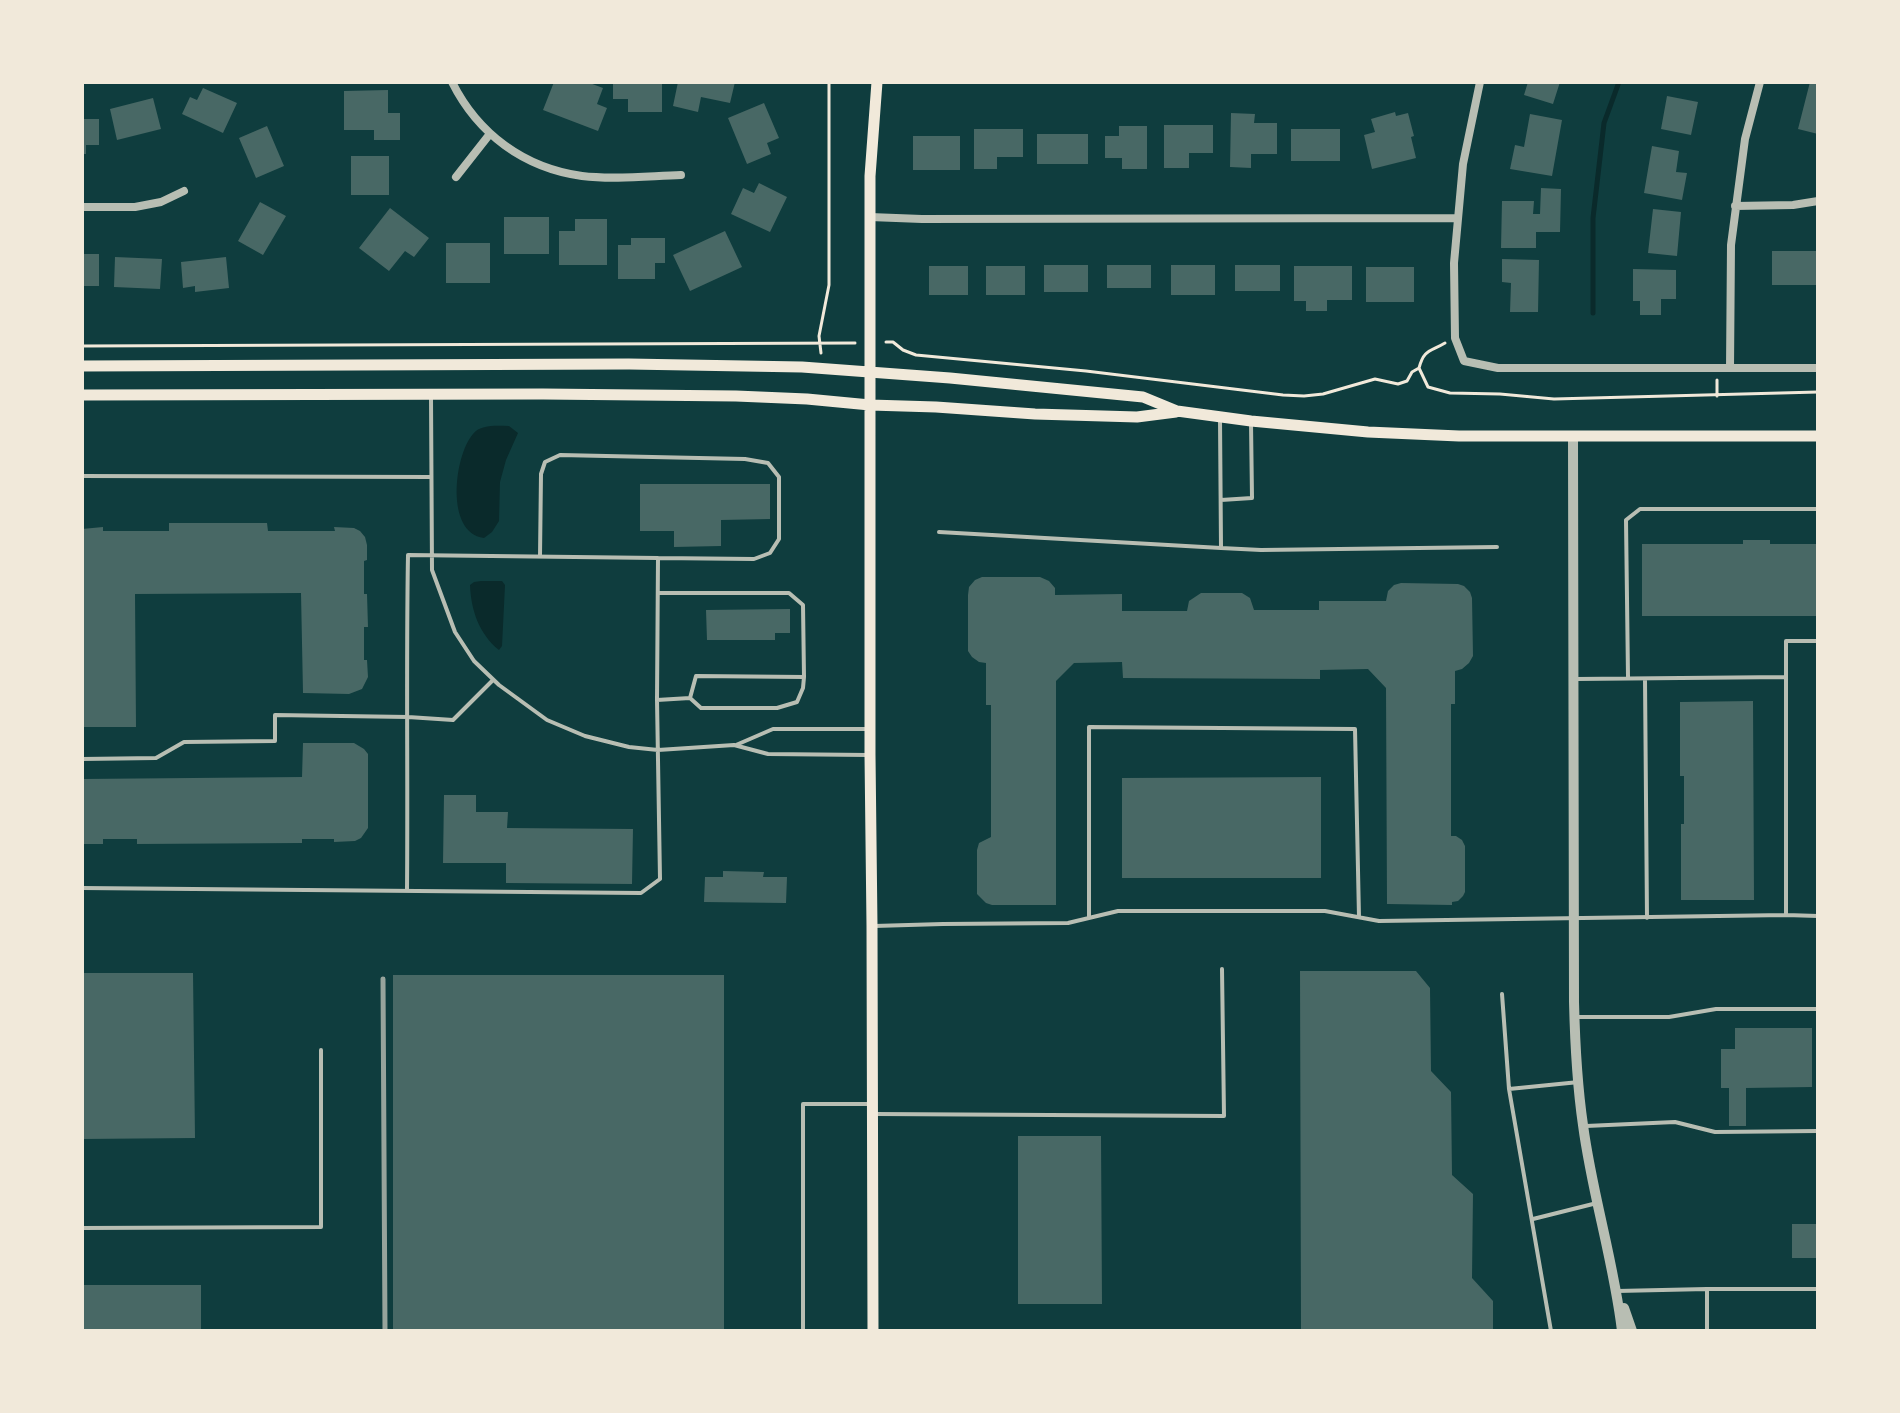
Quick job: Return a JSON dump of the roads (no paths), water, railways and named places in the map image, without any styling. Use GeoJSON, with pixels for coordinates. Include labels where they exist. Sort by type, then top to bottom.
{"type":"FeatureCollection","features":[{"type":"Feature","properties":{"kind":"main road"},"geometry":{"type":"LineString","coordinates":[[873,1331],[870,176],[877,82]]}},
{"type":"Feature","properties":{"kind":"main road"},"geometry":{"type":"LineString","coordinates":[[82,366],[629,364],[802,367],[1143,397],[1177,411],[1220,418],[1383,433],[1573,437],[1818,436]]}},
{"type":"Feature","properties":{"kind":"main road"},"geometry":{"type":"LineString","coordinates":[[82,395],[736,396],[1137,417],[1177,411]]}},
{"type":"Feature","properties":{"kind":"street"},"geometry":{"type":"LineString","coordinates":[[452,82],[472,115],[489,135],[524,158],[581,176],[681,175]]}},
{"type":"Feature","properties":{"kind":"street"},"geometry":{"type":"LineString","coordinates":[[1480,82],[1463,164],[1454,263],[1455,338],[1464,361],[1498,368],[1818,368]]}},
{"type":"Feature","properties":{"kind":"street"},"geometry":{"type":"LineString","coordinates":[[1730,368],[1731,245],[1735,206],[1745,139],[1760,82]]}},
{"type":"Feature","properties":{"kind":"street"},"geometry":{"type":"LineString","coordinates":[[456,177],[489,135]]}},
{"type":"Feature","properties":{"kind":"street"},"geometry":{"type":"LineString","coordinates":[[82,207],[135,207],[161,202],[184,191]]}},
{"type":"Feature","properties":{"kind":"street"},"geometry":{"type":"LineString","coordinates":[[1735,206],[1793,205],[1818,201]]}},
{"type":"Feature","properties":{"kind":"street"},"geometry":{"type":"LineString","coordinates":[[870,217],[1457,218]]}},
{"type":"Feature","properties":{"kind":"street"},"geometry":{"type":"LineString","coordinates":[[1573,437],[1575,1017],[1583,1126],[1617,1291],[1622,1331]]}},
{"type":"Feature","properties":{"kind":"street"},"geometry":{"type":"LineString","coordinates":[[1617,1291],[1632,1331]]}},
{"type":"Feature","properties":{"kind":"lane"},"geometry":{"type":"LineString","coordinates":[[431,394],[432,570],[455,632],[474,661],[493,680],[547,720],[585,736],[629,747],[658,750],[734,745],[773,729],[870,729]]}},
{"type":"Feature","properties":{"kind":"lane"},"geometry":{"type":"LineString","coordinates":[[1220,418],[1221,548]]}},
{"type":"Feature","properties":{"kind":"lane"},"geometry":{"type":"LineString","coordinates":[[1221,500],[1252,498],[1251,421]]}},
{"type":"Feature","properties":{"kind":"lane"},"geometry":{"type":"LineString","coordinates":[[407,890],[408,555],[754,559],[770,553],[779,539],[779,477],[768,463],[745,459],[560,455],[545,462],[541,474],[540,556]]}},
{"type":"Feature","properties":{"kind":"lane"},"geometry":{"type":"LineString","coordinates":[[82,476],[430,477]]}},
{"type":"Feature","properties":{"kind":"lane"},"geometry":{"type":"LineString","coordinates":[[1628,679],[1626,520],[1640,509],[1818,509]]}},
{"type":"Feature","properties":{"kind":"lane"},"geometry":{"type":"LineString","coordinates":[[939,532],[1261,550],[1497,547]]}},
{"type":"Feature","properties":{"kind":"lane"},"geometry":{"type":"LineString","coordinates":[[82,888],[641,893],[660,879],[658,558]]}},
{"type":"Feature","properties":{"kind":"lane"},"geometry":{"type":"LineString","coordinates":[[657,700],[690,698],[701,708],[777,708],[797,702],[804,677],[803,605],[789,593],[658,593]]}},
{"type":"Feature","properties":{"kind":"lane"},"geometry":{"type":"LineString","coordinates":[[1786,915],[1786,641],[1818,641]]}},
{"type":"Feature","properties":{"kind":"lane"},"geometry":{"type":"LineString","coordinates":[[690,698],[696,676],[804,677]]}},
{"type":"Feature","properties":{"kind":"lane"},"geometry":{"type":"LineString","coordinates":[[1573,679],[1786,677]]}},
{"type":"Feature","properties":{"kind":"lane"},"geometry":{"type":"LineString","coordinates":[[1645,679],[1647,918]]}},
{"type":"Feature","properties":{"kind":"lane"},"geometry":{"type":"LineString","coordinates":[[82,759],[156,758],[184,742],[275,741],[275,715],[453,720],[493,680]]}},
{"type":"Feature","properties":{"kind":"lane"},"geometry":{"type":"LineString","coordinates":[[1089,918],[1089,727],[1355,729],[1359,917]]}},
{"type":"Feature","properties":{"kind":"lane"},"geometry":{"type":"LineString","coordinates":[[734,745],[768,754],[870,755]]}},
{"type":"Feature","properties":{"kind":"lane"},"geometry":{"type":"LineString","coordinates":[[872,926],[1068,923],[1118,911],[1325,911],[1379,921],[1818,916]]}},
{"type":"Feature","properties":{"kind":"lane"},"geometry":{"type":"LineString","coordinates":[[803,1331],[803,1104],[872,1109],[1224,1116],[1222,969]]}},
{"type":"Feature","properties":{"kind":"lane"},"geometry":{"type":"LineString","coordinates":[[1502,994],[1509,1089],[1551,1331]]}},
{"type":"Feature","properties":{"kind":"lane"},"geometry":{"type":"LineString","coordinates":[[1575,1017],[1669,1017],[1716,1009],[1818,1009]]}},
{"type":"Feature","properties":{"kind":"lane"},"geometry":{"type":"LineString","coordinates":[[82,1228],[321,1227],[321,1050]]}},
{"type":"Feature","properties":{"kind":"lane"},"geometry":{"type":"LineString","coordinates":[[1509,1089],[1579,1082]]}},
{"type":"Feature","properties":{"kind":"lane"},"geometry":{"type":"LineString","coordinates":[[1583,1126],[1675,1122],[1715,1132],[1818,1131]]}},
{"type":"Feature","properties":{"kind":"lane"},"geometry":{"type":"LineString","coordinates":[[1533,1219],[1599,1203]]}},
{"type":"Feature","properties":{"kind":"lane"},"geometry":{"type":"LineString","coordinates":[[1707,1289],[1707,1331]]}},
{"type":"Feature","properties":{"kind":"lane"},"geometry":{"type":"LineString","coordinates":[[1617,1291],[1818,1289]]}},
{"type":"Feature","properties":{"kind":"water"},"geometry":{"type":"Polygon","coordinates":[[[490,426],[509,426],[518,433],[500,482],[499,521],[484,538],[472,533],[463,523],[458,509],[461,459],[476,431],[490,426]]]}},
{"type":"Feature","properties":{"kind":"water"},"geometry":{"type":"Polygon","coordinates":[[[481,581],[502,581],[505,585],[502,646],[499,650],[486,637],[474,612],[470,585],[481,581]]]}},
{"type":"Feature","properties":{"kind":"waterway"},"geometry":{"type":"LineString","coordinates":[[1593,313],[1593,218],[1604,123],[1619,82]]}},
{"type":"Feature","properties":{"kind":"railway"},"geometry":{"type":"LineString","coordinates":[[383,979],[385,1331]]}}]}
